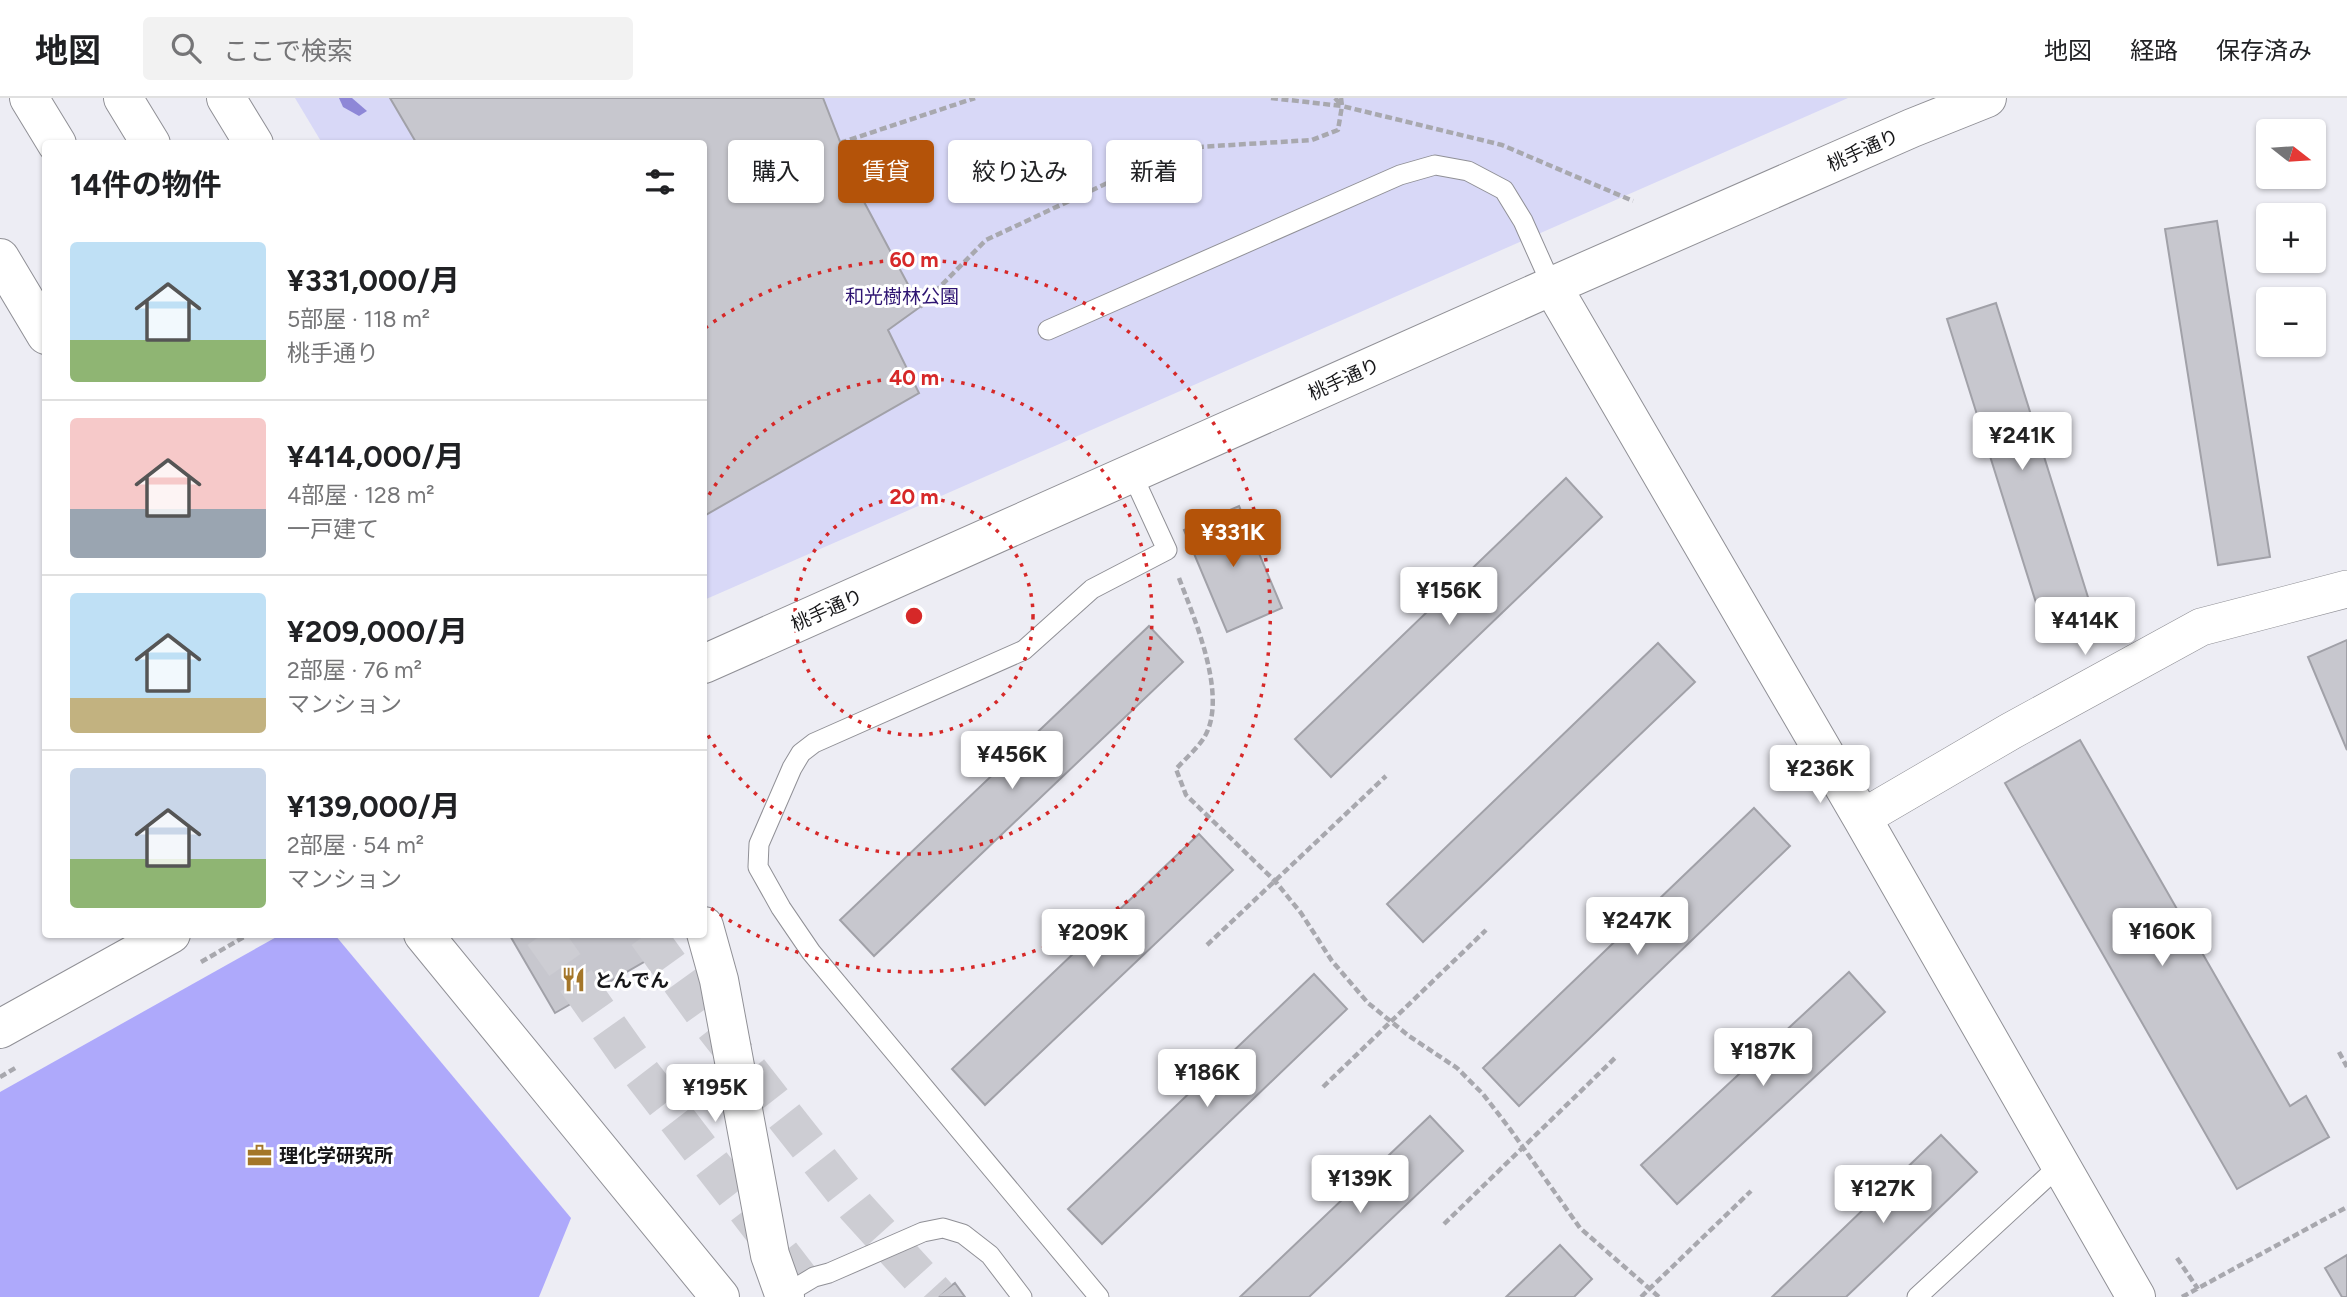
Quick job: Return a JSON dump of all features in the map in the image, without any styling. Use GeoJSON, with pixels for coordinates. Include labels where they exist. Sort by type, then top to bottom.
{"type":"FeatureCollection","features":[{"type":"Feature","properties":{"kind":"main road"},"geometry":{"type":"LineString","coordinates":[[29,98],[55,140]]}},
{"type":"Feature","properties":{"kind":"main road"},"geometry":{"type":"LineString","coordinates":[[123,98],[149,140]]}},
{"type":"Feature","properties":{"kind":"main road"},"geometry":{"type":"LineString","coordinates":[[226,98],[252,140]]}},
{"type":"Feature","properties":{"kind":"main road","name":"桃手通り"},"geometry":{"type":"LineString","coordinates":[[707,663],[1552,286],[1987,98]]}},
{"type":"Feature","properties":{"kind":"main road"},"geometry":{"type":"LineString","coordinates":[[0,258],[42,328]]}},
{"type":"Feature","properties":{"kind":"main road"},"geometry":{"type":"LineString","coordinates":[[1552,286],[1862,818],[2136,1297]]}},
{"type":"Feature","properties":{"kind":"main road"},"geometry":{"type":"LineString","coordinates":[[707,937],[719,980],[770,1255],[785,1296]]}},
{"type":"Feature","properties":{"kind":"main road"},"geometry":{"type":"LineString","coordinates":[[0,1029],[164,938]]}},
{"type":"Feature","properties":{"kind":"main road"},"geometry":{"type":"LineString","coordinates":[[425,938],[720,1297]]}},
{"type":"Feature","properties":{"kind":"street"},"geometry":{"type":"LineString","coordinates":[[1862,818],[2011,731],[2201,626],[2347,589]]}},
{"type":"Feature","properties":{"kind":"lane"},"geometry":{"type":"LineString","coordinates":[[1048,330],[1400,175],[1435,165],[1468,171],[1504,190],[1523,221],[1552,286]]}},
{"type":"Feature","properties":{"kind":"lane"},"geometry":{"type":"LineString","coordinates":[[1099,1297],[811,952],[781,908],[758,867],[757,857],[759,844],[792,768],[801,753],[814,743],[1024,650],[1092,589],[1167,550],[1132,474]]}},
{"type":"Feature","properties":{"kind":"lane"},"geometry":{"type":"LineString","coordinates":[[1917,1297],[2060,1165]]}},
{"type":"Feature","properties":{"kind":"lane"},"geometry":{"type":"LineString","coordinates":[[785,1296],[814,1277],[923,1232],[943,1228],[963,1234],[990,1255],[1022,1297]]}},
{"type":"Feature","properties":{"kind":"path"},"geometry":{"type":"LineString","coordinates":[[849,140],[975,98]]}},
{"type":"Feature","properties":{"kind":"path"},"geometry":{"type":"LineString","coordinates":[[1271,98],[1342,106]]}},
{"type":"Feature","properties":{"kind":"path"},"geometry":{"type":"LineString","coordinates":[[1335,98],[1342,106]]}},
{"type":"Feature","properties":{"kind":"path"},"geometry":{"type":"LineString","coordinates":[[920,307],[986,240],[1182,148],[1312,140],[1338,130],[1342,106]]}},
{"type":"Feature","properties":{"kind":"path"},"geometry":{"type":"LineString","coordinates":[[1167,550],[1205,650],[1211,683],[1211,719],[1205,736],[1177,769],[1186,794],[1275,881],[1301,913],[1332,961],[1368,1003],[1457,1068],[1483,1094],[1580,1228],[1659,1297]]}},
{"type":"Feature","properties":{"kind":"path"},"geometry":{"type":"LineString","coordinates":[[1207,945],[1386,776]]}},
{"type":"Feature","properties":{"kind":"path"},"geometry":{"type":"LineString","coordinates":[[1323,1087],[1486,930]]}},
{"type":"Feature","properties":{"kind":"path"},"geometry":{"type":"LineString","coordinates":[[2339,1052],[2347,1067]]}},
{"type":"Feature","properties":{"kind":"path"},"geometry":{"type":"LineString","coordinates":[[1444,1224],[1616,1057]]}},
{"type":"Feature","properties":{"kind":"path"},"geometry":{"type":"LineString","coordinates":[[1641,1297],[1751,1191]]}},
{"type":"Feature","properties":{"kind":"path"},"geometry":{"type":"LineString","coordinates":[[2182,1297],[2347,1207]]}},
{"type":"Feature","properties":{"kind":"path"},"geometry":{"type":"LineString","coordinates":[[2177,1258],[2198,1289]]}},
{"type":"Feature","properties":{"kind":"green space","name":"和光樹林公園"},"geometry":{"type":"Polygon","coordinates":[[[295,98],[1848,98],[707,599],[707,140],[320,140],[295,98]]]}},
{"type":"Feature","properties":{"kind":"shaded area"},"geometry":{"type":"Polygon","coordinates":[[[339,98],[352,98],[367,111],[359,116],[343,107],[339,98]]]}},
{"type":"Feature","properties":{"kind":"shaded area","name":"理化学研究所"},"geometry":{"type":"Polygon","coordinates":[[[275,938],[338,938],[571,1218],[539,1297],[0,1297],[0,1092],[275,938]]]}},
{"type":"Feature","properties":{"kind":"building"},"geometry":{"type":"Polygon","coordinates":[[[390,98],[823,98],[839,140],[838,203],[865,203],[920,307],[888,330],[919,393],[707,514],[707,140],[415,140],[390,98]]]}},
{"type":"Feature","properties":{"kind":"building"},"geometry":{"type":"Polygon","coordinates":[[[2217,221],[2270,557],[2218,565],[2165,229],[2217,221]]]}},
{"type":"Feature","properties":{"kind":"building"},"geometry":{"type":"Polygon","coordinates":[[[1996,303],[2097,626],[2048,641],[1947,319],[1996,303]]]}},
{"type":"Feature","properties":{"kind":"building"},"geometry":{"type":"Polygon","coordinates":[[[1566,478],[1602,517],[1331,777],[1295,739],[1566,478]]]}},
{"type":"Feature","properties":{"kind":"building"},"geometry":{"type":"Polygon","coordinates":[[[1239,506],[1282,608],[1227,632],[1184,530],[1239,506]]]}},
{"type":"Feature","properties":{"kind":"building"},"geometry":{"type":"Polygon","coordinates":[[[1149,626],[1183,662],[874,956],[840,920],[1149,626]]]}},
{"type":"Feature","properties":{"kind":"building"},"geometry":{"type":"Polygon","coordinates":[[[2347,640],[2347,750],[2308,657],[2347,640]]]}},
{"type":"Feature","properties":{"kind":"building"},"geometry":{"type":"Polygon","coordinates":[[[1658,643],[1695,682],[1423,942],[1387,904],[1658,643]]]}},
{"type":"Feature","properties":{"kind":"building"},"geometry":{"type":"Polygon","coordinates":[[[2080,740],[2290,1106],[2306,1096],[2329,1137],[2237,1189],[2005,783],[2080,740]]]}},
{"type":"Feature","properties":{"kind":"building"},"geometry":{"type":"Polygon","coordinates":[[[1754,808],[1790,846],[1519,1106],[1483,1068],[1754,808]]]}},
{"type":"Feature","properties":{"kind":"building"},"geometry":{"type":"Polygon","coordinates":[[[1199,834],[1233,870],[985,1105],[952,1069],[1199,834]]]}},
{"type":"Feature","properties":{"kind":"building","name":"とんでん"},"geometry":{"type":"Polygon","coordinates":[[[511,938],[665,938],[670,947],[555,1013],[511,938]]]}},
{"type":"Feature","properties":{"kind":"building"},"geometry":{"type":"Polygon","coordinates":[[[1849,972],[1885,1012],[1677,1204],[1641,1165],[1849,972]]]}},
{"type":"Feature","properties":{"kind":"building"},"geometry":{"type":"Polygon","coordinates":[[[1314,974],[1347,1009],[1102,1244],[1068,1209],[1314,974]]]}},
{"type":"Feature","properties":{"kind":"building"},"geometry":{"type":"Polygon","coordinates":[[[1430,1116],[1463,1151],[1309,1297],[1240,1297],[1430,1116]]]}},
{"type":"Feature","properties":{"kind":"building"},"geometry":{"type":"Polygon","coordinates":[[[1941,1135],[1977,1172],[1846,1297],[1772,1297],[1941,1135]]]}},
{"type":"Feature","properties":{"kind":"building"},"geometry":{"type":"Polygon","coordinates":[[[1560,1245],[1592,1279],[1574,1297],[1506,1297],[1560,1245]]]}},
{"type":"Feature","properties":{"kind":"building"},"geometry":{"type":"Polygon","coordinates":[[[2347,1255],[2347,1297],[2342,1297],[2325,1268],[2347,1255]]]}},
{"type":"Feature","properties":{"kind":"building"},"geometry":{"type":"Polygon","coordinates":[[[955,1283],[965,1297],[936,1297],[955,1283]]]}},
{"type":"Feature","properties":{"kind":"tunnel"},"geometry":{"type":"LineString","coordinates":[[546,938],[636,1066],[814,1297]]}},
{"type":"Feature","properties":{"kind":"tunnel"},"geometry":{"type":"LineString","coordinates":[[650,938],[705,1015],[856,1207],[938,1297]]}},
{"type":"Feature","properties":{"kind":"place","name":"とんでん"},"geometry":{"type":"Point","coordinates":[574,980]}},
{"type":"Feature","properties":{"kind":"place","name":"理化学研究所"},"geometry":{"type":"Point","coordinates":[259,1155]}}]}
